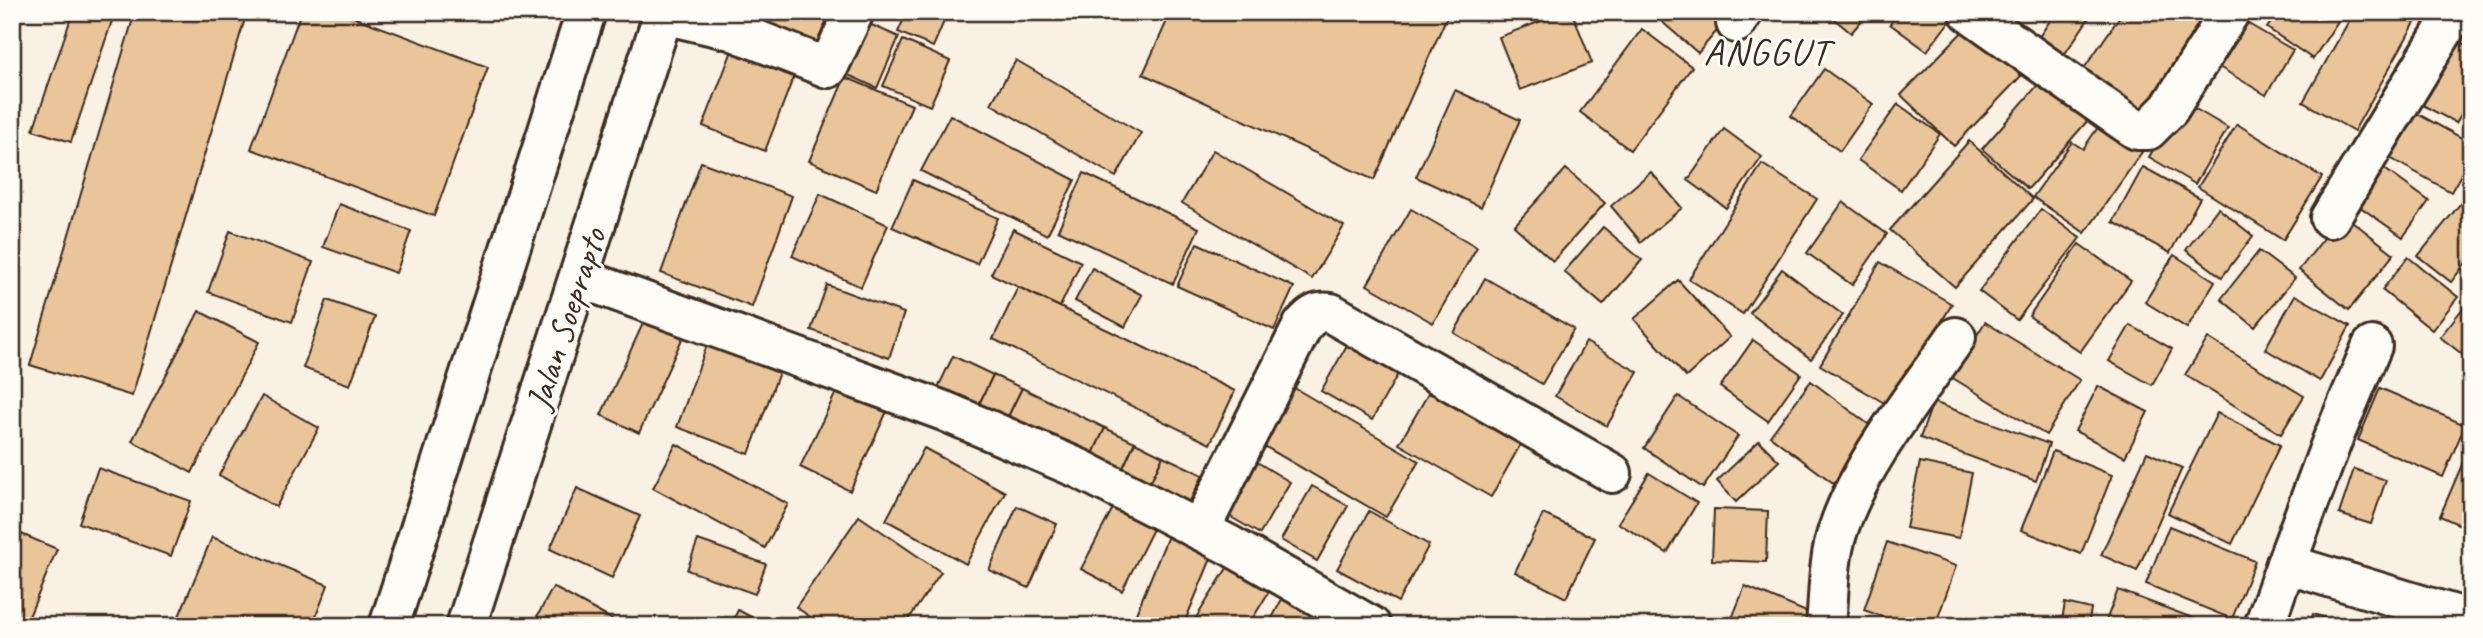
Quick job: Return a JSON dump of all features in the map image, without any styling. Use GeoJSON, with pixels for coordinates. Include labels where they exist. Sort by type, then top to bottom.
{"type":"FeatureCollection","features":[{"type":"Feature","properties":{"kind":"street"},"geometry":{"type":"LineString","coordinates":[[389,626],[586,12]]}},
{"type":"Feature","properties":{"kind":"street"},"geometry":{"type":"LineString","coordinates":[[664,13],[731,30],[828,68],[854,12]]}},
{"type":"Feature","properties":{"kind":"street"},"geometry":{"type":"LineString","coordinates":[[1969,12],[2137,130],[2148,130],[2159,122],[2230,12]]}},
{"type":"Feature","properties":{"kind":"street"},"geometry":{"type":"LineString","coordinates":[[2330,218],[2455,12]]}},
{"type":"Feature","properties":{"kind":"street","name":"Jalan Soeprapto"},"geometry":{"type":"LineString","coordinates":[[466,626],[664,13]]}},
{"type":"Feature","properties":{"kind":"street"},"geometry":{"type":"LineString","coordinates":[[580,278],[944,411],[1080,469],[1200,530],[1371,626]]}},
{"type":"Feature","properties":{"kind":"street"},"geometry":{"type":"LineString","coordinates":[[1200,530],[1303,325],[1320,311],[1331,313],[1612,473]]}},
{"type":"Feature","properties":{"kind":"street"},"geometry":{"type":"LineString","coordinates":[[1826,626],[1832,555],[1838,528],[1852,496],[1870,462],[1956,337]]}},
{"type":"Feature","properties":{"kind":"street"},"geometry":{"type":"LineString","coordinates":[[2264,626],[2332,441],[2372,346]]}},
{"type":"Feature","properties":{"kind":"street"},"geometry":{"type":"LineString","coordinates":[[2286,564],[2471,620]]}},
{"type":"Feature","properties":{"kind":"building"},"geometry":{"type":"Polygon","coordinates":[[[73,12],[115,12],[71,142],[33,130],[73,12]]]}},
{"type":"Feature","properties":{"kind":"building"},"geometry":{"type":"Polygon","coordinates":[[[135,12],[247,12],[132,396],[30,365],[135,12]]]}},
{"type":"Feature","properties":{"kind":"building"},"geometry":{"type":"Polygon","coordinates":[[[301,12],[340,12],[488,67],[434,216],[251,149],[301,12]]]}},
{"type":"Feature","properties":{"kind":"building"},"geometry":{"type":"Polygon","coordinates":[[[750,12],[838,12],[823,65],[742,31],[750,12]]]}},
{"type":"Feature","properties":{"kind":"building"},"geometry":{"type":"Polygon","coordinates":[[[907,12],[948,12],[933,47],[898,32],[907,12]]]}},
{"type":"Feature","properties":{"kind":"building"},"geometry":{"type":"Polygon","coordinates":[[[1171,12],[1449,12],[1374,180],[1143,74],[1171,12]]]}},
{"type":"Feature","properties":{"kind":"building"},"geometry":{"type":"Polygon","coordinates":[[[1565,12],[1572,12],[1592,63],[1520,90],[1499,37],[1565,12]]]}},
{"type":"Feature","properties":{"kind":"building"},"geometry":{"type":"Polygon","coordinates":[[[1733,12],[1698,53],[1653,14],[1733,12]]]}},
{"type":"Feature","properties":{"kind":"building"},"geometry":{"type":"Polygon","coordinates":[[[1826,12],[1869,12],[1851,33],[1826,12]]]}},
{"type":"Feature","properties":{"kind":"building"},"geometry":{"type":"Polygon","coordinates":[[[1899,12],[1945,12],[1952,18],[1927,51],[1890,24],[1899,12]]]}},
{"type":"Feature","properties":{"kind":"building"},"geometry":{"type":"Polygon","coordinates":[[[2034,12],[2052,12],[2044,21],[2034,12]]]}},
{"type":"Feature","properties":{"kind":"building"},"geometry":{"type":"Polygon","coordinates":[[[2056,12],[2093,12],[2064,55],[2039,37],[2056,12]]]}},
{"type":"Feature","properties":{"kind":"building"},"geometry":{"type":"Polygon","coordinates":[[[2123,12],[2217,12],[2138,124],[2076,80],[2123,12]]]}},
{"type":"Feature","properties":{"kind":"building"},"geometry":{"type":"Polygon","coordinates":[[[2278,12],[2344,12],[2313,59],[2267,28],[2278,12]]]}},
{"type":"Feature","properties":{"kind":"building"},"geometry":{"type":"Polygon","coordinates":[[[2354,12],[2421,12],[2354,131],[2303,102],[2354,12]]]}},
{"type":"Feature","properties":{"kind":"building"},"geometry":{"type":"Polygon","coordinates":[[[2396,12],[2418,12],[2413,22],[2396,12]]]}},
{"type":"Feature","properties":{"kind":"building"},"geometry":{"type":"Polygon","coordinates":[[[2471,12],[2471,40],[2452,30],[2471,12]]]}},
{"type":"Feature","properties":{"kind":"building"},"geometry":{"type":"Polygon","coordinates":[[[2235,16],[2293,50],[2266,95],[2209,61],[2235,16]]]}},
{"type":"Feature","properties":{"kind":"building"},"geometry":{"type":"Polygon","coordinates":[[[860,20],[899,37],[877,88],[837,70],[860,20]]]}},
{"type":"Feature","properties":{"kind":"building"},"geometry":{"type":"Polygon","coordinates":[[[2471,22],[2471,40],[2463,36],[2471,22]]]}},
{"type":"Feature","properties":{"kind":"building"},"geometry":{"type":"Polygon","coordinates":[[[1968,26],[2021,76],[1954,146],[1901,95],[1968,26]]]}},
{"type":"Feature","properties":{"kind":"building"},"geometry":{"type":"Polygon","coordinates":[[[1642,29],[1692,67],[1630,150],[1580,112],[1642,29]]]}},
{"type":"Feature","properties":{"kind":"building"},"geometry":{"type":"Polygon","coordinates":[[[738,35],[800,60],[765,151],[703,126],[738,35]]]}},
{"type":"Feature","properties":{"kind":"building"},"geometry":{"type":"Polygon","coordinates":[[[2455,39],[2471,48],[2471,97],[2456,123],[2419,103],[2455,39]]]}},
{"type":"Feature","properties":{"kind":"building"},"geometry":{"type":"Polygon","coordinates":[[[903,40],[950,61],[930,106],[883,86],[903,40]]]}},
{"type":"Feature","properties":{"kind":"building"},"geometry":{"type":"Polygon","coordinates":[[[1016,60],[1141,133],[1116,177],[991,104],[1016,60]]]}},
{"type":"Feature","properties":{"kind":"building"},"geometry":{"type":"Polygon","coordinates":[[[1824,69],[1873,104],[1840,151],[1791,116],[1824,69]]]}},
{"type":"Feature","properties":{"kind":"building"},"geometry":{"type":"Polygon","coordinates":[[[845,77],[912,105],[876,190],[809,161],[845,77]]]}},
{"type":"Feature","properties":{"kind":"building"},"geometry":{"type":"Polygon","coordinates":[[[2043,79],[2089,119],[2028,189],[1982,149],[2043,79]]]}},
{"type":"Feature","properties":{"kind":"building"},"geometry":{"type":"Polygon","coordinates":[[[1455,90],[1520,120],[1481,207],[1416,177],[1455,90]]]}},
{"type":"Feature","properties":{"kind":"building"},"geometry":{"type":"Polygon","coordinates":[[[2182,101],[2228,128],[2195,184],[2149,157],[2182,101]]]}},
{"type":"Feature","properties":{"kind":"building"},"geometry":{"type":"Polygon","coordinates":[[[1898,104],[1940,134],[1901,190],[1858,160],[1898,104]]]}},
{"type":"Feature","properties":{"kind":"building"},"geometry":{"type":"Polygon","coordinates":[[[2407,108],[2471,143],[2471,157],[2451,192],[2383,154],[2407,108]]]}},
{"type":"Feature","properties":{"kind":"building"},"geometry":{"type":"Polygon","coordinates":[[[950,115],[1075,180],[1047,235],[921,171],[950,115]]]}},
{"type":"Feature","properties":{"kind":"building"},"geometry":{"type":"Polygon","coordinates":[[[2101,123],[2142,152],[2085,233],[2033,197],[2072,142],[2083,149],[2101,123]]]}},
{"type":"Feature","properties":{"kind":"building"},"geometry":{"type":"Polygon","coordinates":[[[2237,124],[2322,177],[2283,240],[2198,187],[2237,124]]]}},
{"type":"Feature","properties":{"kind":"building"},"geometry":{"type":"Polygon","coordinates":[[[1724,129],[1762,157],[1726,208],[1688,180],[1724,129]]]}},
{"type":"Feature","properties":{"kind":"building"},"geometry":{"type":"Polygon","coordinates":[[[1969,141],[2033,199],[1955,287],[1890,230],[1969,141]]]}},
{"type":"Feature","properties":{"kind":"building"},"geometry":{"type":"Polygon","coordinates":[[[1213,150],[1344,226],[1312,279],[1182,203],[1213,150]]]}},
{"type":"Feature","properties":{"kind":"building"},"geometry":{"type":"Polygon","coordinates":[[[701,162],[792,196],[752,307],[661,273],[701,162]]]}},
{"type":"Feature","properties":{"kind":"building"},"geometry":{"type":"Polygon","coordinates":[[[2375,162],[2429,201],[2403,237],[2349,199],[2375,162]]]}},
{"type":"Feature","properties":{"kind":"building"},"geometry":{"type":"Polygon","coordinates":[[[1762,164],[1817,199],[1743,314],[1689,279],[1762,164]]]}},
{"type":"Feature","properties":{"kind":"building"},"geometry":{"type":"Polygon","coordinates":[[[2143,167],[2200,198],[2170,253],[2113,222],[2143,167]]]}},
{"type":"Feature","properties":{"kind":"building"},"geometry":{"type":"Polygon","coordinates":[[[1566,169],[1605,203],[1553,261],[1514,226],[1566,169]]]}},
{"type":"Feature","properties":{"kind":"building"},"geometry":{"type":"Polygon","coordinates":[[[1651,172],[1682,208],[1641,242],[1611,206],[1651,172]]]}},
{"type":"Feature","properties":{"kind":"building"},"geometry":{"type":"Polygon","coordinates":[[[1084,173],[1199,228],[1173,284],[1058,230],[1084,173]]]}},
{"type":"Feature","properties":{"kind":"building"},"geometry":{"type":"Polygon","coordinates":[[[913,180],[998,218],[977,264],[892,227],[913,180]]]}},
{"type":"Feature","properties":{"kind":"building"},"geometry":{"type":"Polygon","coordinates":[[[820,194],[888,225],[861,287],[792,256],[820,194]]]}},
{"type":"Feature","properties":{"kind":"building"},"geometry":{"type":"Polygon","coordinates":[[[2464,199],[2471,204],[2471,256],[2451,282],[2418,256],[2464,199]]]}},
{"type":"Feature","properties":{"kind":"building"},"geometry":{"type":"Polygon","coordinates":[[[1843,202],[1887,234],[1852,285],[1807,253],[1843,202]]]}},
{"type":"Feature","properties":{"kind":"building"},"geometry":{"type":"Polygon","coordinates":[[[339,204],[411,231],[396,273],[323,247],[339,204]]]}},
{"type":"Feature","properties":{"kind":"building"},"geometry":{"type":"Polygon","coordinates":[[[2218,208],[2253,236],[2222,277],[2186,250],[2218,208]]]}},
{"type":"Feature","properties":{"kind":"building"},"geometry":{"type":"Polygon","coordinates":[[[1411,209],[1477,247],[1433,323],[1367,285],[1411,209]]]}},
{"type":"Feature","properties":{"kind":"building"},"geometry":{"type":"Polygon","coordinates":[[[2041,209],[2080,238],[2017,320],[1979,291],[2041,209]]]}},
{"type":"Feature","properties":{"kind":"building"},"geometry":{"type":"Polygon","coordinates":[[[2343,214],[2394,254],[2349,310],[2299,270],[2343,214]]]}},
{"type":"Feature","properties":{"kind":"building"},"geometry":{"type":"Polygon","coordinates":[[[1603,227],[1642,260],[1603,305],[1564,272],[1603,227]]]}},
{"type":"Feature","properties":{"kind":"building"},"geometry":{"type":"Polygon","coordinates":[[[1013,229],[1081,262],[1060,307],[991,274],[1013,229]]]}},
{"type":"Feature","properties":{"kind":"building"},"geometry":{"type":"Polygon","coordinates":[[[230,231],[313,262],[292,322],[208,292],[230,231]]]}},
{"type":"Feature","properties":{"kind":"building"},"geometry":{"type":"Polygon","coordinates":[[[1197,243],[1294,287],[1274,330],[1177,286],[1197,243]]]}},
{"type":"Feature","properties":{"kind":"building"},"geometry":{"type":"Polygon","coordinates":[[[2079,244],[2131,281],[2080,352],[2029,316],[2079,244]]]}},
{"type":"Feature","properties":{"kind":"building"},"geometry":{"type":"Polygon","coordinates":[[[2259,251],[2295,278],[2255,327],[2221,299],[2259,251]]]}},
{"type":"Feature","properties":{"kind":"building"},"geometry":{"type":"Polygon","coordinates":[[[2174,255],[2215,281],[2187,328],[2145,302],[2174,255]]]}},
{"type":"Feature","properties":{"kind":"building"},"geometry":{"type":"Polygon","coordinates":[[[2408,257],[2458,297],[2432,330],[2382,290],[2408,257]]]}},
{"type":"Feature","properties":{"kind":"building"},"geometry":{"type":"Polygon","coordinates":[[[1880,262],[1952,304],[1891,407],[1820,365],[1880,262]]]}},
{"type":"Feature","properties":{"kind":"building"},"geometry":{"type":"Polygon","coordinates":[[[1092,268],[1142,295],[1125,327],[1075,301],[1092,268]]]}},
{"type":"Feature","properties":{"kind":"building"},"geometry":{"type":"Polygon","coordinates":[[[1782,269],[1843,315],[1811,359],[1750,313],[1782,269]]]}},
{"type":"Feature","properties":{"kind":"building"},"geometry":{"type":"Polygon","coordinates":[[[1485,278],[1574,329],[1542,384],[1454,333],[1485,278]]]}},
{"type":"Feature","properties":{"kind":"building"},"geometry":{"type":"Polygon","coordinates":[[[1678,280],[1730,337],[1686,377],[1634,319],[1678,280]]]}},
{"type":"Feature","properties":{"kind":"building"},"geometry":{"type":"Polygon","coordinates":[[[827,285],[904,313],[889,358],[811,330],[827,285]]]}},
{"type":"Feature","properties":{"kind":"building"},"geometry":{"type":"Polygon","coordinates":[[[1018,287],[1235,391],[1210,444],[993,339],[1018,287]]]}},
{"type":"Feature","properties":{"kind":"building"},"geometry":{"type":"Polygon","coordinates":[[[2295,295],[2350,326],[2320,381],[2265,349],[2295,295]]]}},
{"type":"Feature","properties":{"kind":"building"},"geometry":{"type":"Polygon","coordinates":[[[2471,298],[2471,361],[2440,337],[2471,298]]]}},
{"type":"Feature","properties":{"kind":"building"},"geometry":{"type":"Polygon","coordinates":[[[327,300],[375,317],[350,385],[303,368],[327,300]]]}},
{"type":"Feature","properties":{"kind":"building"},"geometry":{"type":"Polygon","coordinates":[[[650,308],[688,326],[639,433],[601,415],[650,308]]]}},
{"type":"Feature","properties":{"kind":"building"},"geometry":{"type":"Polygon","coordinates":[[[199,311],[259,342],[192,473],[132,441],[199,311]]]}},
{"type":"Feature","properties":{"kind":"building"},"geometry":{"type":"Polygon","coordinates":[[[1985,322],[2080,380],[2046,435],[1951,377],[1985,322]]]}},
{"type":"Feature","properties":{"kind":"building"},"geometry":{"type":"Polygon","coordinates":[[[2130,325],[2172,349],[2152,385],[2109,361],[2130,325]]]}},
{"type":"Feature","properties":{"kind":"building"},"geometry":{"type":"Polygon","coordinates":[[[710,337],[782,364],[749,454],[677,427],[710,337]]]}},
{"type":"Feature","properties":{"kind":"building"},"geometry":{"type":"Polygon","coordinates":[[[2208,338],[2304,396],[2281,434],[2185,375],[2208,338]]]}},
{"type":"Feature","properties":{"kind":"building"},"geometry":{"type":"Polygon","coordinates":[[[1753,340],[1801,374],[1768,421],[1720,387],[1753,340]]]}},
{"type":"Feature","properties":{"kind":"building"},"geometry":{"type":"Polygon","coordinates":[[[1586,342],[1638,372],[1607,426],[1555,396],[1586,342]]]}},
{"type":"Feature","properties":{"kind":"building"},"geometry":{"type":"Polygon","coordinates":[[[1347,345],[1398,374],[1372,420],[1321,391],[1347,345]]]}},
{"type":"Feature","properties":{"kind":"building"},"geometry":{"type":"Polygon","coordinates":[[[953,356],[993,375],[973,417],[933,398],[953,356]]]}},
{"type":"Feature","properties":{"kind":"building"},"geometry":{"type":"Polygon","coordinates":[[[993,375],[1022,388],[1002,429],[973,417],[993,375]]]}},
{"type":"Feature","properties":{"kind":"building"},"geometry":{"type":"Polygon","coordinates":[[[1811,381],[1876,430],[1836,485],[1770,436],[1811,381]]]}},
{"type":"Feature","properties":{"kind":"building"},"geometry":{"type":"Polygon","coordinates":[[[841,382],[890,405],[850,491],[800,467],[841,382]]]}},
{"type":"Feature","properties":{"kind":"building"},"geometry":{"type":"Polygon","coordinates":[[[1291,386],[1419,461],[1386,517],[1259,443],[1291,386]]]}},
{"type":"Feature","properties":{"kind":"building"},"geometry":{"type":"Polygon","coordinates":[[[2098,386],[2148,412],[2125,457],[2075,431],[2098,386]]]}},
{"type":"Feature","properties":{"kind":"building"},"geometry":{"type":"Polygon","coordinates":[[[1432,387],[1523,440],[1491,497],[1399,444],[1432,387]]]}},
{"type":"Feature","properties":{"kind":"building"},"geometry":{"type":"Polygon","coordinates":[[[1022,388],[1105,428],[1086,469],[1002,429],[1022,388]]]}},
{"type":"Feature","properties":{"kind":"building"},"geometry":{"type":"Polygon","coordinates":[[[2380,388],[2465,425],[2443,477],[2358,440],[2380,388]]]}},
{"type":"Feature","properties":{"kind":"building"},"geometry":{"type":"Polygon","coordinates":[[[262,396],[319,428],[276,507],[219,475],[262,396]]]}},
{"type":"Feature","properties":{"kind":"building"},"geometry":{"type":"Polygon","coordinates":[[[1678,396],[1738,436],[1703,488],[1644,448],[1678,396]]]}},
{"type":"Feature","properties":{"kind":"building"},"geometry":{"type":"Polygon","coordinates":[[[1933,402],[2049,444],[2036,481],[1920,438],[1933,402]]]}},
{"type":"Feature","properties":{"kind":"building"},"geometry":{"type":"Polygon","coordinates":[[[2217,413],[2280,445],[2232,544],[2168,513],[2217,413]]]}},
{"type":"Feature","properties":{"kind":"building"},"geometry":{"type":"Polygon","coordinates":[[[1105,428],[1135,442],[1116,483],[1086,469],[1105,428]]]}},
{"type":"Feature","properties":{"kind":"building"},"geometry":{"type":"Polygon","coordinates":[[[1759,441],[1779,461],[1736,502],[1717,481],[1759,441]]]}},
{"type":"Feature","properties":{"kind":"building"},"geometry":{"type":"Polygon","coordinates":[[[1135,442],[1163,456],[1143,498],[1116,483],[1135,442]]]}},
{"type":"Feature","properties":{"kind":"building"},"geometry":{"type":"Polygon","coordinates":[[[676,444],[788,504],[765,548],[653,488],[676,444]]]}},
{"type":"Feature","properties":{"kind":"building"},"geometry":{"type":"Polygon","coordinates":[[[924,448],[1005,492],[966,564],[886,520],[924,448]]]}},
{"type":"Feature","properties":{"kind":"building"},"geometry":{"type":"Polygon","coordinates":[[[2053,451],[2112,475],[2081,554],[2021,530],[2053,451]]]}},
{"type":"Feature","properties":{"kind":"building"},"geometry":{"type":"Polygon","coordinates":[[[2147,452],[2182,468],[2137,571],[2101,555],[2147,452]]]}},
{"type":"Feature","properties":{"kind":"building"},"geometry":{"type":"Polygon","coordinates":[[[1163,456],[1203,475],[1182,517],[1143,498],[1163,456]]]}},
{"type":"Feature","properties":{"kind":"building"},"geometry":{"type":"Polygon","coordinates":[[[1247,456],[1290,482],[1260,534],[1217,509],[1247,456]]]}},
{"type":"Feature","properties":{"kind":"building"},"geometry":{"type":"Polygon","coordinates":[[[2464,460],[2471,462],[2471,530],[2440,516],[2464,460]]]}},
{"type":"Feature","properties":{"kind":"building"},"geometry":{"type":"Polygon","coordinates":[[[1920,462],[1972,473],[1959,538],[1906,528],[1920,462]]]}},
{"type":"Feature","properties":{"kind":"building"},"geometry":{"type":"Polygon","coordinates":[[[98,468],[191,501],[171,556],[79,523],[98,468]]]}},
{"type":"Feature","properties":{"kind":"building"},"geometry":{"type":"Polygon","coordinates":[[[2354,469],[2386,480],[2371,524],[2339,514],[2354,469]]]}},
{"type":"Feature","properties":{"kind":"building"},"geometry":{"type":"Polygon","coordinates":[[[1649,473],[1697,503],[1667,553],[1618,523],[1649,473]]]}},
{"type":"Feature","properties":{"kind":"building"},"geometry":{"type":"Polygon","coordinates":[[[1312,486],[1348,506],[1317,561],[1281,540],[1312,486]]]}},
{"type":"Feature","properties":{"kind":"building"},"geometry":{"type":"Polygon","coordinates":[[[577,488],[640,516],[612,578],[550,549],[577,488]]]}},
{"type":"Feature","properties":{"kind":"building"},"geometry":{"type":"Polygon","coordinates":[[[1115,504],[1155,525],[1122,591],[1081,569],[1115,504]]]}},
{"type":"Feature","properties":{"kind":"building"},"geometry":{"type":"Polygon","coordinates":[[[1017,506],[1057,524],[1029,588],[989,570],[1017,506]]]}},
{"type":"Feature","properties":{"kind":"building"},"geometry":{"type":"Polygon","coordinates":[[[1714,509],[1768,511],[1766,562],[1712,560],[1714,509]]]}},
{"type":"Feature","properties":{"kind":"building"},"geometry":{"type":"Polygon","coordinates":[[[1369,511],[1429,545],[1398,602],[1337,569],[1369,511]]]}},
{"type":"Feature","properties":{"kind":"building"},"geometry":{"type":"Polygon","coordinates":[[[1543,514],[1595,538],[1566,598],[1515,572],[1543,514]]]}},
{"type":"Feature","properties":{"kind":"building"},"geometry":{"type":"Polygon","coordinates":[[[859,516],[941,572],[904,626],[823,626],[796,607],[859,516]]]}},
{"type":"Feature","properties":{"kind":"building"},"geometry":{"type":"Polygon","coordinates":[[[2169,526],[2255,561],[2232,619],[2146,584],[2169,526]]]}},
{"type":"Feature","properties":{"kind":"building"},"geometry":{"type":"Polygon","coordinates":[[[12,530],[57,549],[26,624],[12,619],[12,530]]]}},
{"type":"Feature","properties":{"kind":"building"},"geometry":{"type":"Polygon","coordinates":[[[1170,531],[1215,549],[1183,626],[1131,626],[1170,531]]]}},
{"type":"Feature","properties":{"kind":"building"},"geometry":{"type":"Polygon","coordinates":[[[212,537],[328,585],[312,626],[175,626],[212,537]]]}},
{"type":"Feature","properties":{"kind":"building"},"geometry":{"type":"Polygon","coordinates":[[[698,540],[766,564],[755,594],[687,570],[698,540]]]}},
{"type":"Feature","properties":{"kind":"building"},"geometry":{"type":"Polygon","coordinates":[[[1887,542],[1956,566],[1935,626],[1908,626],[1864,610],[1887,542]]]}},
{"type":"Feature","properties":{"kind":"building"},"geometry":{"type":"Polygon","coordinates":[[[1232,560],[1273,585],[1248,626],[1191,626],[1232,560]]]}},
{"type":"Feature","properties":{"kind":"building"},"geometry":{"type":"Polygon","coordinates":[[[1745,586],[1816,616],[1812,626],[1729,626],[1745,586]]]}},
{"type":"Feature","properties":{"kind":"building"},"geometry":{"type":"Polygon","coordinates":[[[553,587],[613,620],[610,626],[532,626],[553,587]]]}},
{"type":"Feature","properties":{"kind":"building"},"geometry":{"type":"Polygon","coordinates":[[[2118,590],[2201,621],[2199,626],[2104,626],[2118,590]]]}},
{"type":"Feature","properties":{"kind":"building"},"geometry":{"type":"Polygon","coordinates":[[[1286,591],[1324,610],[1317,626],[1268,626],[1286,591]]]}},
{"type":"Feature","properties":{"kind":"building"},"geometry":{"type":"Polygon","coordinates":[[[2065,603],[2091,609],[2088,626],[2061,626],[2065,603]]]}},
{"type":"Feature","properties":{"kind":"building"},"geometry":{"type":"Polygon","coordinates":[[[738,610],[768,626],[730,626],[738,610]]]}},
{"type":"Feature","properties":{"kind":"building"},"geometry":{"type":"Polygon","coordinates":[[[2313,614],[2351,626],[2310,626],[2313,614]]]}},
{"type":"Feature","properties":{"kind":"district","name":"ANGGUT"},"geometry":{"type":"Point","coordinates":[1767,51]}}]}
